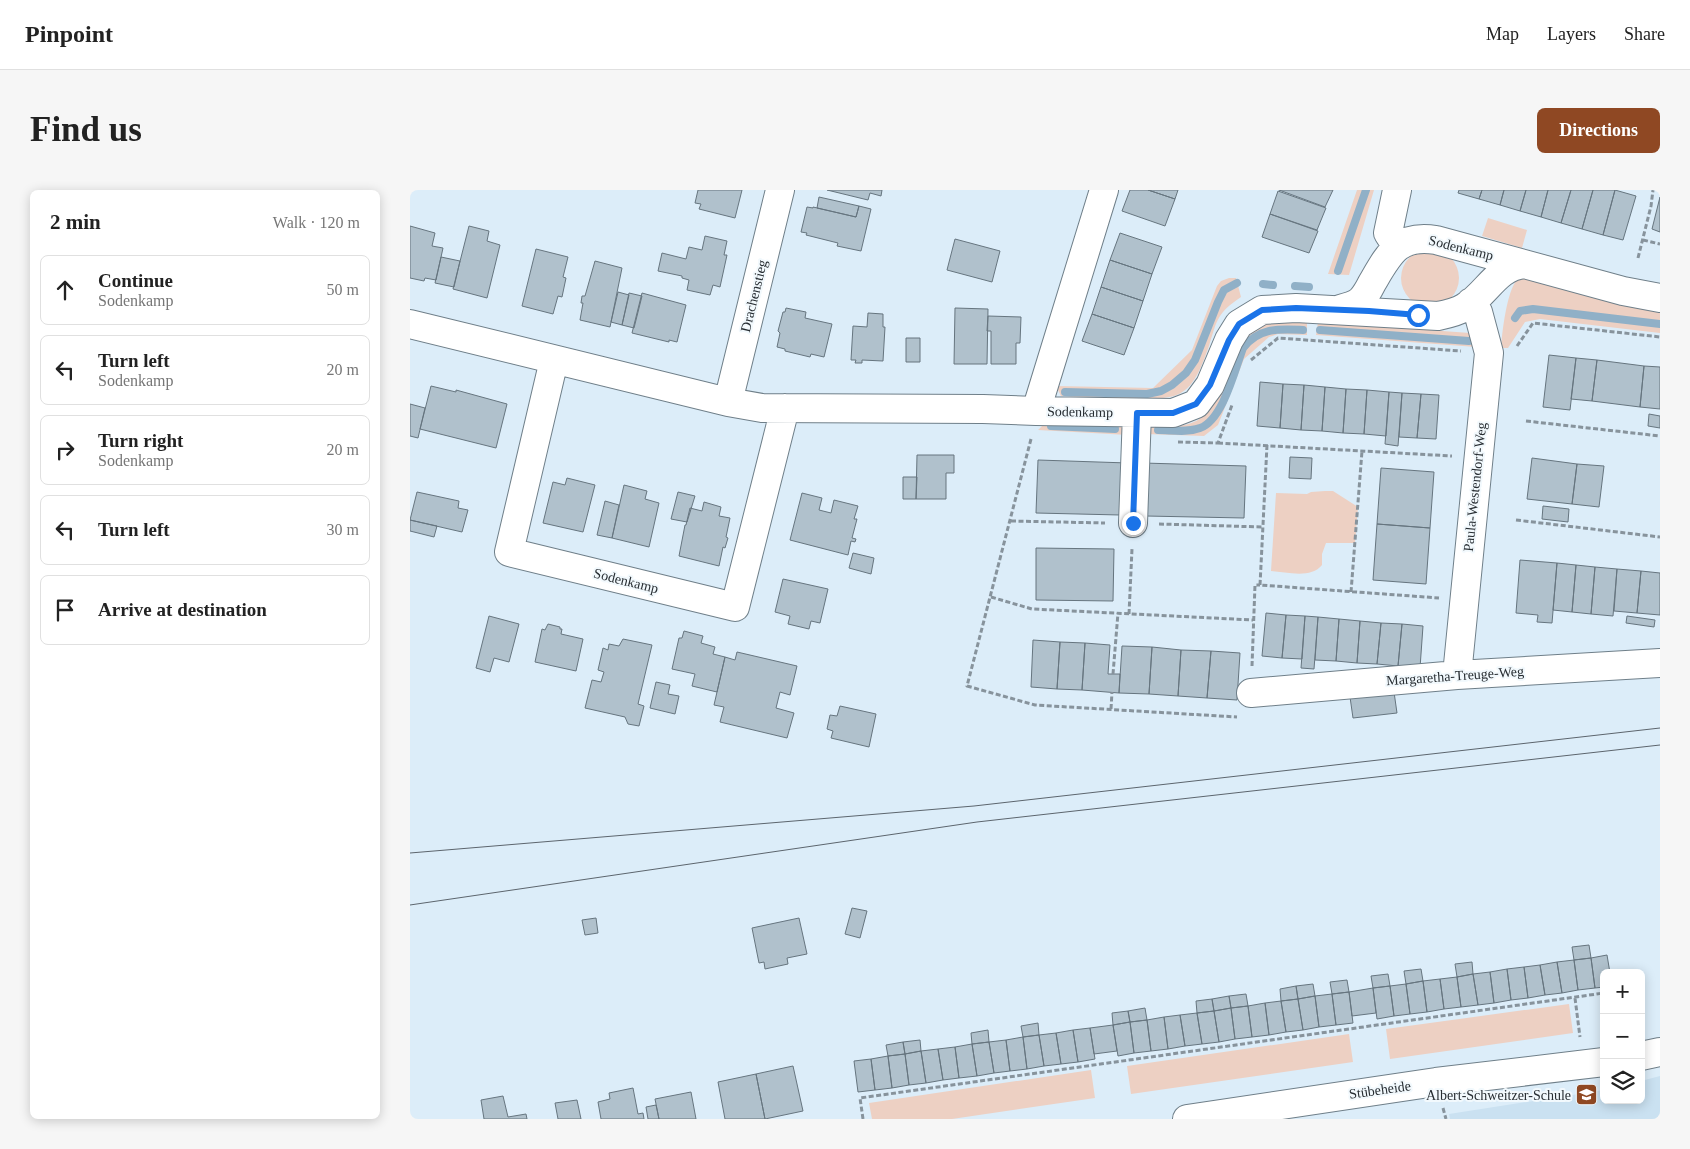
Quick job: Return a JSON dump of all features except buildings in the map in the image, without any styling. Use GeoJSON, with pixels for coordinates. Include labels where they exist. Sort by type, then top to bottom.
{"type":"FeatureCollection","features":[{"type":"Feature","properties":{"kind":"street","name":"Drachenstieg"},"geometry":{"type":"LineString","coordinates":[[728,402],[780,190]]}},
{"type":"Feature","properties":{"kind":"street","name":"Sodenkamp"},"geometry":{"type":"LineString","coordinates":[[1036,412],[1104,190]]}},
{"type":"Feature","properties":{"kind":"street"},"geometry":{"type":"LineString","coordinates":[[1397,190],[1388,232],[1397,247]]}},
{"type":"Feature","properties":{"kind":"street","name":"Sodenkamp"},"geometry":{"type":"LineString","coordinates":[[1340,309],[1352,306],[1361,300],[1390,254],[1397,247],[1411,240],[1423,238],[1623,291],[1660,298]]}},
{"type":"Feature","properties":{"kind":"street","name":"Sodenkamp"},"geometry":{"type":"LineString","coordinates":[[410,324],[728,402],[762,408],[983,409],[1036,412],[1173,413],[1196,404],[1210,385],[1229,340],[1239,324],[1262,310],[1296,308],[1438,316],[1452,314],[1471,302],[1502,272],[1515,265],[1524,264]]}},
{"type":"Feature","properties":{"kind":"street","name":"Paula-Westendorf-Weg"},"geometry":{"type":"LineString","coordinates":[[1457,675],[1489,353],[1478,312],[1471,302]]}},
{"type":"Feature","properties":{"kind":"street","name":"Sodenkamp"},"geometry":{"type":"LineString","coordinates":[[554,360],[509,552],[735,607],[785,408]]}},
{"type":"Feature","properties":{"kind":"street"},"geometry":{"type":"LineString","coordinates":[[1133,523],[1137,413]]}},
{"type":"Feature","properties":{"kind":"street","name":"Margaretha-Treuge-Weg"},"geometry":{"type":"LineString","coordinates":[[1251,693],[1457,675],[1660,663]]}},
{"type":"Feature","properties":{"kind":"street"},"geometry":{"type":"LineString","coordinates":[[1645,1055],[1660,1052]]}},
{"type":"Feature","properties":{"kind":"street","name":"Stübeheide"},"geometry":{"type":"LineString","coordinates":[[1187,1119],[1273,1113],[1436,1082],[1594,1063]]}},
{"type":"Feature","properties":{"kind":"path"},"geometry":{"type":"LineString","coordinates":[[1638,258],[1653,190]]}},
{"type":"Feature","properties":{"kind":"path"},"geometry":{"type":"LineString","coordinates":[[1643,240],[1660,244]]}},
{"type":"Feature","properties":{"kind":"path"},"geometry":{"type":"LineString","coordinates":[[1247,363],[1278,338],[1489,353],[1513,352],[1533,323],[1660,337]]}},
{"type":"Feature","properties":{"kind":"path"},"geometry":{"type":"LineString","coordinates":[[1218,443],[1234,399]]}},
{"type":"Feature","properties":{"kind":"path"},"geometry":{"type":"LineString","coordinates":[[1036,412],[1033,434],[967,686],[1035,705],[1111,708],[1237,717],[1250,710],[1254,585],[1464,600]]}},
{"type":"Feature","properties":{"kind":"path"},"geometry":{"type":"LineString","coordinates":[[1526,421],[1660,436]]}},
{"type":"Feature","properties":{"kind":"path"},"geometry":{"type":"LineString","coordinates":[[1137,440],[1268,445],[1478,458]]}},
{"type":"Feature","properties":{"kind":"path"},"geometry":{"type":"LineString","coordinates":[[1260,585],[1268,445]]}},
{"type":"Feature","properties":{"kind":"path"},"geometry":{"type":"LineString","coordinates":[[1351,592],[1362,451]]}},
{"type":"Feature","properties":{"kind":"path"},"geometry":{"type":"LineString","coordinates":[[1516,520],[1660,538]]}},
{"type":"Feature","properties":{"kind":"path"},"geometry":{"type":"LineString","coordinates":[[1130,614],[1133,523]]}},
{"type":"Feature","properties":{"kind":"path"},"geometry":{"type":"LineString","coordinates":[[991,597],[1032,609],[1253,620]]}},
{"type":"Feature","properties":{"kind":"path"},"geometry":{"type":"LineString","coordinates":[[1113,674],[1118,613]]}},
{"type":"Feature","properties":{"kind":"path"},"geometry":{"type":"LineString","coordinates":[[1111,708],[1112,692]]}},
{"type":"Feature","properties":{"kind":"path"},"geometry":{"type":"LineString","coordinates":[[863,1119],[860,1098],[1600,994]]}},
{"type":"Feature","properties":{"kind":"path"},"geometry":{"type":"LineString","coordinates":[[1575,998],[1594,1063]]}},
{"type":"Feature","properties":{"kind":"shaded area"},"geometry":{"type":"Polygon","coordinates":[[[1357,190],[1374,190],[1349,275],[1328,274],[1357,190]]]}},
{"type":"Feature","properties":{"kind":"shaded area"},"geometry":{"type":"Polygon","coordinates":[[[1488,218],[1527,230],[1522,248],[1482,236],[1488,218]]]}},
{"type":"Feature","properties":{"kind":"shaded area"},"geometry":{"type":"Polygon","coordinates":[[[1430,249],[1446,254],[1454,262],[1459,278],[1454,294],[1446,302],[1430,307],[1414,302],[1406,294],[1401,278],[1406,262],[1414,254],[1430,249]]]}},
{"type":"Feature","properties":{"kind":"shaded area"},"geometry":{"type":"Polygon","coordinates":[[[1528,275],[1660,313],[1660,333],[1540,319],[1525,322],[1508,348],[1501,348],[1510,293],[1518,279],[1528,275]]]}},
{"type":"Feature","properties":{"kind":"shaded area"},"geometry":{"type":"Polygon","coordinates":[[[1236,278],[1241,297],[1222,313],[1198,373],[1185,390],[1170,397],[1156,399],[1061,396],[1056,386],[1153,388],[1192,350],[1217,286],[1221,281],[1236,278]]]}},
{"type":"Feature","properties":{"kind":"shaded area"},"geometry":{"type":"Polygon","coordinates":[[[1277,321],[1307,323],[1307,335],[1278,334],[1269,337],[1244,359],[1218,425],[1204,436],[1145,434],[1149,424],[1184,425],[1197,421],[1207,413],[1220,392],[1241,338],[1255,328],[1277,321]]]}},
{"type":"Feature","properties":{"kind":"shaded area"},"geometry":{"type":"Polygon","coordinates":[[[1318,322],[1470,333],[1476,347],[1316,335],[1318,322]]]}},
{"type":"Feature","properties":{"kind":"shaded area"},"geometry":{"type":"Polygon","coordinates":[[[1047,421],[1121,423],[1128,435],[1038,430],[1047,421]]]}},
{"type":"Feature","properties":{"kind":"shaded area"},"geometry":{"type":"Polygon","coordinates":[[[1333,491],[1358,507],[1355,543],[1326,543],[1322,554],[1322,565],[1312,572],[1298,574],[1271,571],[1276,493],[1307,494],[1311,492],[1333,491]]]}},
{"type":"Feature","properties":{"kind":"shaded area"},"geometry":{"type":"Polygon","coordinates":[[[1569,1004],[1573,1033],[1390,1059],[1386,1029],[1569,1004]]]}},
{"type":"Feature","properties":{"kind":"shaded area"},"geometry":{"type":"Polygon","coordinates":[[[1349,1034],[1353,1062],[1131,1094],[1127,1066],[1349,1034]]]}},
{"type":"Feature","properties":{"kind":"shaded area"},"geometry":{"type":"Polygon","coordinates":[[[1091,1070],[1095,1098],[952,1119],[872,1119],[869,1103],[1091,1070]]]}},
{"type":"Feature","properties":{"kind":"shaded area","name":"Albert-Schweitzer-Schule"},"geometry":{"type":"Polygon","coordinates":[[[1660,1076],[1660,1119],[1450,1119],[1449,1114],[1600,1091],[1600,1104],[1645,1104],[1645,1080],[1660,1076]]]}},
{"type":"Feature","properties":{"kind":"waterway"},"geometry":{"type":"LineString","coordinates":[[1338,271],[1366,190]]}},
{"type":"Feature","properties":{"kind":"waterway"},"geometry":{"type":"LineString","coordinates":[[1065,392],[1147,394],[1161,391],[1172,385],[1186,373],[1195,360],[1224,290],[1237,283]]}},
{"type":"Feature","properties":{"kind":"waterway"},"geometry":{"type":"LineString","coordinates":[[1263,284],[1273,285]]}},
{"type":"Feature","properties":{"kind":"waterway"},"geometry":{"type":"LineString","coordinates":[[1295,286],[1309,287]]}},
{"type":"Feature","properties":{"kind":"waterway"},"geometry":{"type":"LineString","coordinates":[[1515,318],[1520,311],[1533,309],[1660,324]]}},
{"type":"Feature","properties":{"kind":"waterway"},"geometry":{"type":"LineString","coordinates":[[1158,430],[1190,430],[1200,428],[1208,423],[1222,405],[1243,348],[1249,341],[1256,336],[1270,331],[1286,329],[1303,330]]}},
{"type":"Feature","properties":{"kind":"waterway"},"geometry":{"type":"LineString","coordinates":[[1320,330],[1469,341]]}},
{"type":"Feature","properties":{"kind":"waterway"},"geometry":{"type":"LineString","coordinates":[[1051,426],[1115,429]]}},
{"type":"Feature","properties":{"kind":"tram line"},"geometry":{"type":"LineString","coordinates":[[410,853],[974,806],[1660,728]]}},
{"type":"Feature","properties":{"kind":"tram line"},"geometry":{"type":"LineString","coordinates":[[410,905],[977,822],[1660,745]]}},
{"type":"Feature","properties":{"kind":"place","name":"Albert-Schweitzer-Schule"},"geometry":{"type":"Point","coordinates":[1587,1095]}},
{"type":"Feature","properties":{"kind":"route"},"geometry":{"type":"LineString","coordinates":[[1133,523],[1137,413],[1173,413],[1196,404],[1210,385],[1229,340],[1239,324],[1262,310],[1296,308],[1418,315]]}}]}
